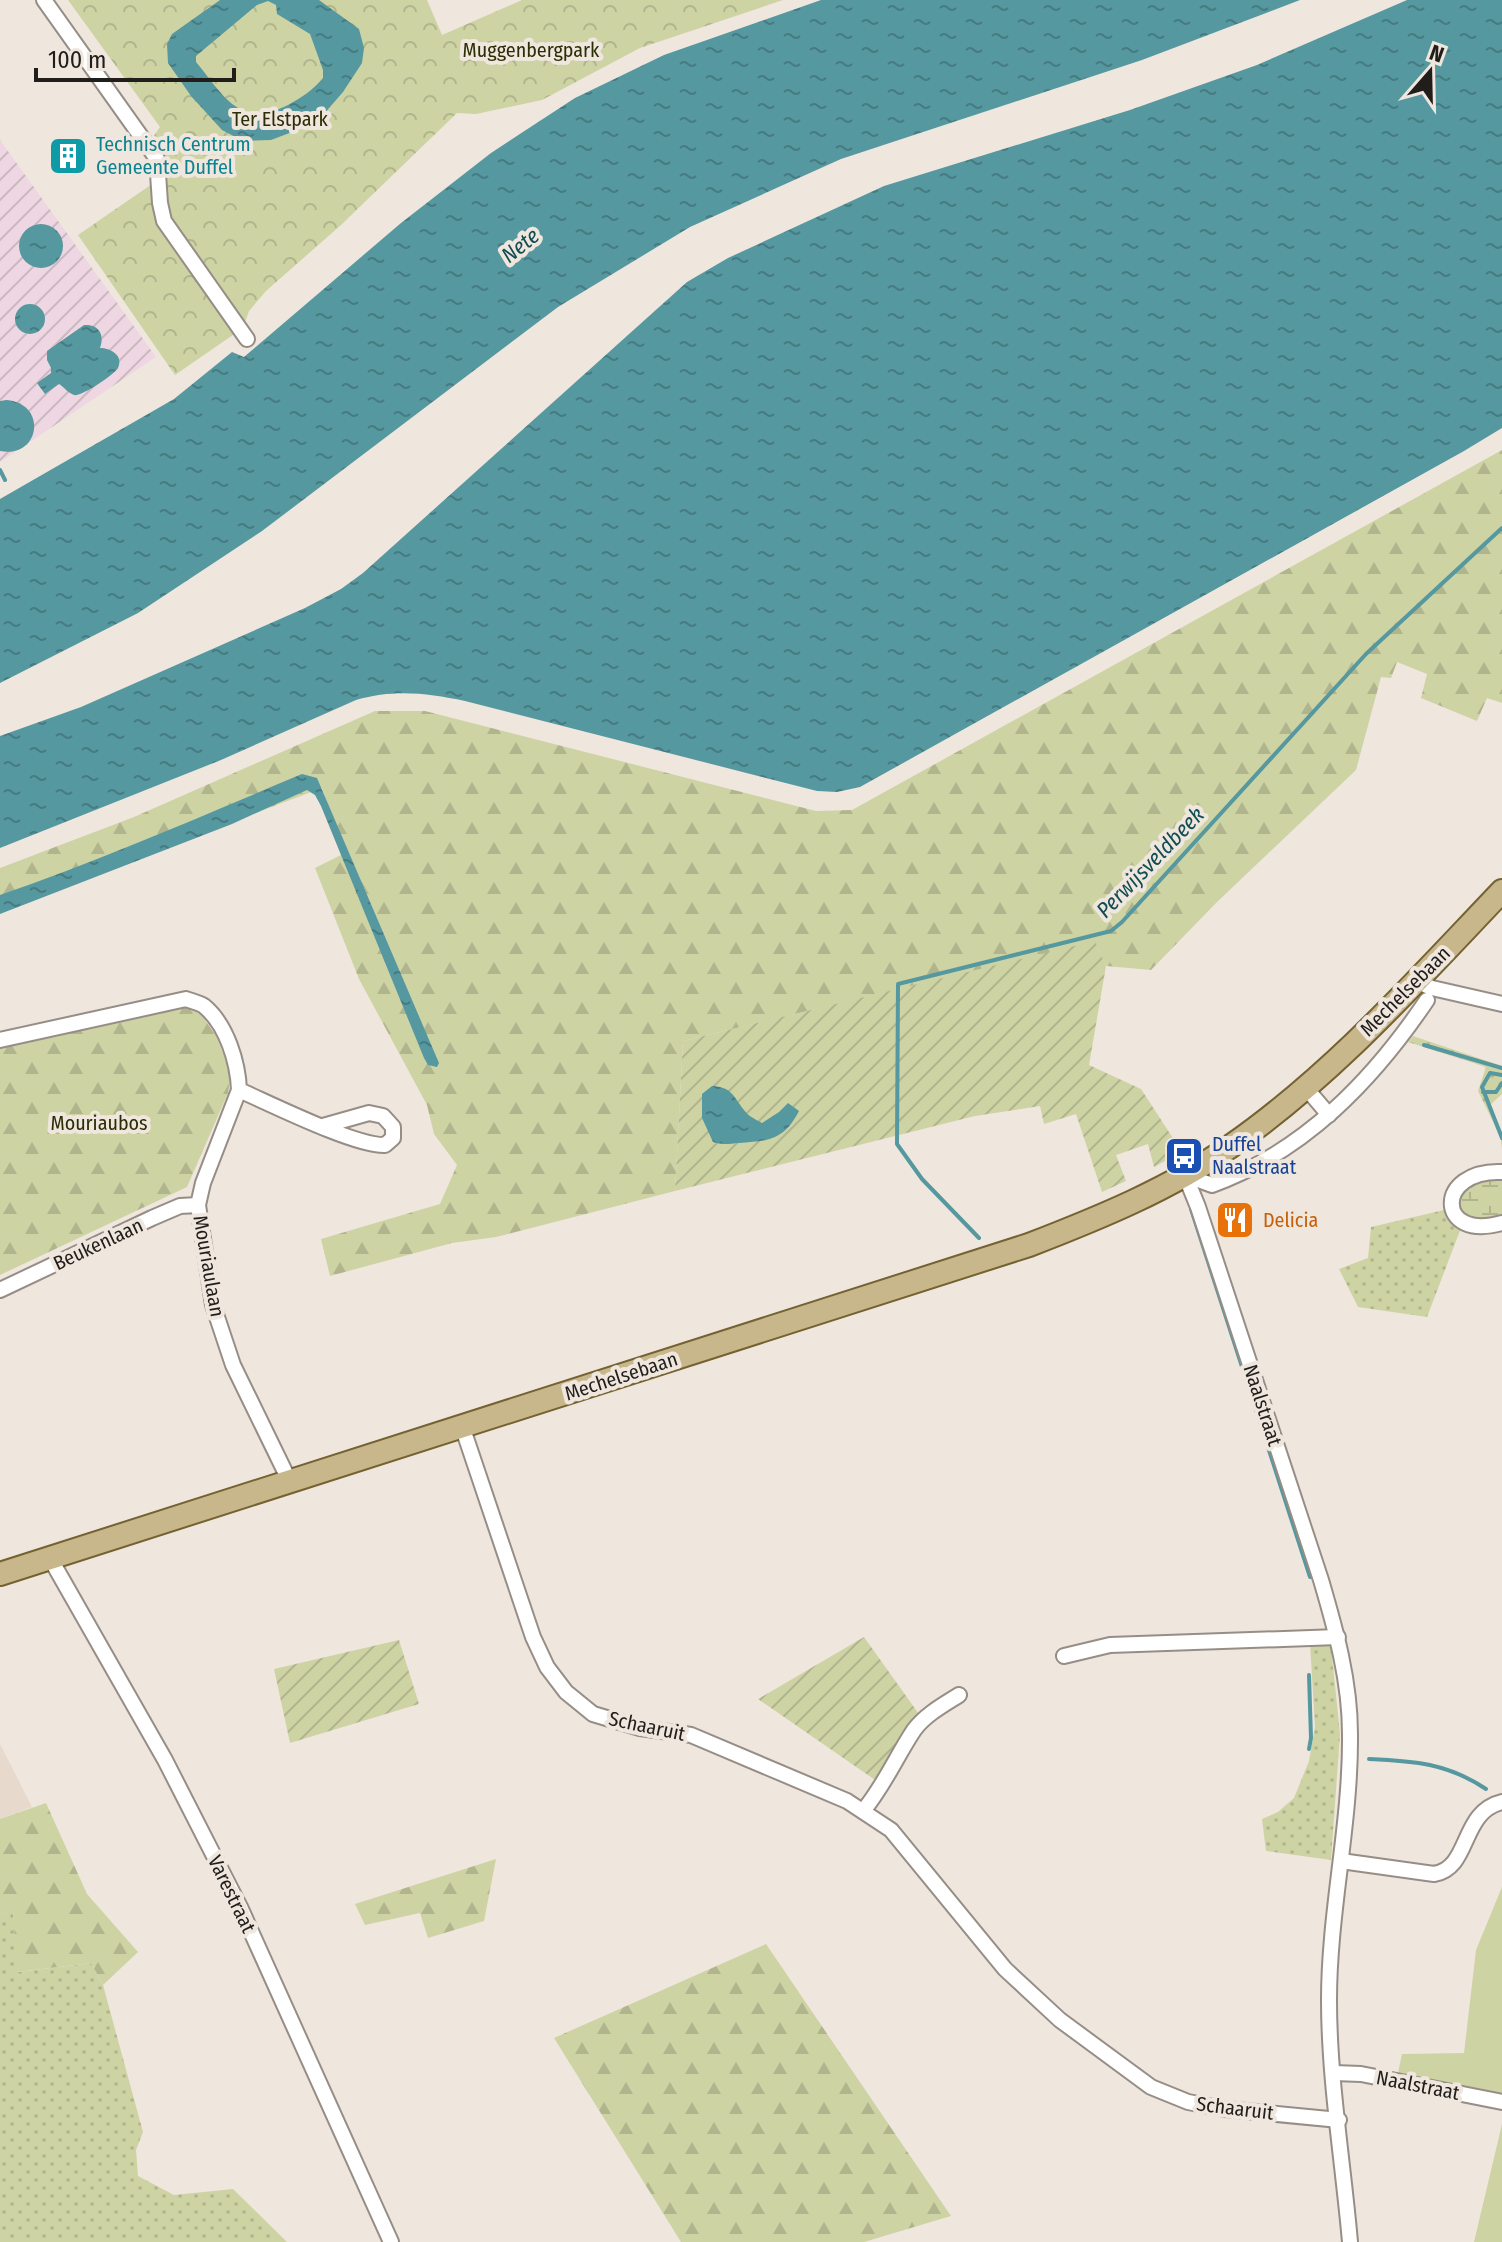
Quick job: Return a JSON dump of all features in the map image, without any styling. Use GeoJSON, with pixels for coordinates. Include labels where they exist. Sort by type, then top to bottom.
{"type":"FeatureCollection","features":[{"type":"Feature","properties":{"kind":"main road","name":"Mechelsebaan"},"geometry":{"type":"LineString","coordinates":[[0,1574],[1029,1245],[1099,1218],[1185,1175],[1229,1148],[1306,1088],[1422,990],[1502,891]]}},
{"type":"Feature","properties":{"kind":"street"},"geometry":{"type":"LineString","coordinates":[[44,0],[157,159],[164,221],[247,339]]}},
{"type":"Feature","properties":{"kind":"street"},"geometry":{"type":"LineString","coordinates":[[1422,990],[1432,988],[1502,1004]]}},
{"type":"Feature","properties":{"kind":"street","name":"Mechelsebaan"},"geometry":{"type":"LineString","coordinates":[[1185,1175],[1212,1185],[1233,1178],[1284,1148],[1329,1115],[1383,1061],[1422,990]]}},
{"type":"Feature","properties":{"kind":"street"},"geometry":{"type":"LineString","coordinates":[[0,1040],[186,999],[204,1006],[227,1038],[238,1068],[239,1090],[323,1126]]}},
{"type":"Feature","properties":{"kind":"street"},"geometry":{"type":"LineString","coordinates":[[1306,1088],[1329,1115]]}},
{"type":"Feature","properties":{"kind":"street","name":"Mouriaulaan"},"geometry":{"type":"LineString","coordinates":[[239,1090],[203,1183],[198,1205],[213,1305],[233,1365],[290,1482]]}},
{"type":"Feature","properties":{"kind":"street"},"geometry":{"type":"LineString","coordinates":[[1502,1172],[1484,1173],[1466,1179],[1454,1192],[1450,1205],[1455,1217],[1466,1224],[1484,1226],[1502,1223]]}},
{"type":"Feature","properties":{"kind":"street","name":"Naalstraat"},"geometry":{"type":"LineString","coordinates":[[1185,1175],[1338,1637],[1347,1684],[1349,1790],[1330,1988],[1334,2073],[1350,2242]]}},
{"type":"Feature","properties":{"kind":"street"},"geometry":{"type":"LineString","coordinates":[[180,1206],[203,1183]]}},
{"type":"Feature","properties":{"kind":"street","name":"Beukenlaan"},"geometry":{"type":"LineString","coordinates":[[0,1290],[180,1206],[198,1205]]}},
{"type":"Feature","properties":{"kind":"street","name":"Schaaruit"},"geometry":{"type":"LineString","coordinates":[[462,1426],[533,1637],[547,1667],[566,1692],[593,1714],[640,1728],[691,1735],[798,1778],[863,1811],[891,1830],[1005,1969],[1060,2020],[1151,2087],[1188,2102],[1212,2107],[1339,2120]]}},
{"type":"Feature","properties":{"kind":"street","name":"Varestraat"},"geometry":{"type":"LineString","coordinates":[[50,1558],[165,1760],[215,1857],[391,2242]]}},
{"type":"Feature","properties":{"kind":"street"},"geometry":{"type":"LineString","coordinates":[[1064,1656],[1110,1645],[1338,1637]]}},
{"type":"Feature","properties":{"kind":"street"},"geometry":{"type":"LineString","coordinates":[[863,1811],[916,1728],[937,1708],[959,1695]]}},
{"type":"Feature","properties":{"kind":"street"},"geometry":{"type":"LineString","coordinates":[[1341,1861],[1434,1874],[1445,1872],[1454,1865],[1468,1832],[1481,1812],[1502,1802]]}},
{"type":"Feature","properties":{"kind":"street","name":"Naalstraat"},"geometry":{"type":"LineString","coordinates":[[1334,2073],[1361,2074],[1502,2102]]}},
{"type":"Feature","properties":{"kind":"shaded area"},"geometry":{"type":"Polygon","coordinates":[[[0,140],[156,357],[0,462],[0,140]]]}},
{"type":"Feature","properties":{"kind":"shaded area"},"geometry":{"type":"Polygon","coordinates":[[[0,1744],[32,1807],[0,1819],[0,1744]]]}},
{"type":"Feature","properties":{"kind":"green space","name":"Ter Elstpark"},"geometry":{"type":"Polygon","coordinates":[[[68,0],[427,0],[442,35],[522,0],[783,0],[640,48],[542,100],[476,114],[457,113],[341,225],[266,291],[249,311],[243,328],[175,375],[78,235],[168,173],[164,155],[153,137],[160,127],[68,0]]]}},
{"type":"Feature","properties":{"kind":"green space"},"geometry":{"type":"Polygon","coordinates":[[[1502,450],[1502,703],[1487,698],[1477,721],[1421,698],[1427,674],[1397,662],[1391,678],[1381,677],[1356,770],[1217,902],[1151,970],[1106,966],[1095,942],[683,1041],[675,1191],[496,1237],[452,1243],[330,1276],[321,1239],[440,1204],[457,1165],[434,1134],[427,1105],[359,979],[315,868],[345,853],[322,788],[0,909],[0,868],[134,817],[375,711],[425,711],[816,811],[852,810],[1502,450]]]}},
{"type":"Feature","properties":{"kind":"green space"},"geometry":{"type":"Polygon","coordinates":[[[1095,941],[1106,966],[1089,1065],[1141,1089],[1182,1152],[1154,1167],[1148,1144],[1116,1155],[1126,1181],[1102,1192],[1076,1114],[1044,1124],[1040,1106],[975,1116],[675,1191],[683,1041],[1095,941]]]}},
{"type":"Feature","properties":{"kind":"green space","name":"Mouriaubos"},"geometry":{"type":"Polygon","coordinates":[[[185,1005],[201,1014],[216,1036],[231,1074],[228,1093],[187,1187],[0,1275],[0,1048],[185,1005]]]}},
{"type":"Feature","properties":{"kind":"green space"},"geometry":{"type":"Polygon","coordinates":[[[1413,1036],[1502,1066],[1502,1094],[1489,1106],[1502,1133],[1502,1148],[1500,1136],[1478,1091],[1486,1067],[1408,1042],[1413,1036]]]}},
{"type":"Feature","properties":{"kind":"green space"},"geometry":{"type":"Polygon","coordinates":[[[1502,1178],[1502,1217],[1485,1221],[1465,1218],[1457,1209],[1459,1194],[1476,1181],[1502,1178]]]}},
{"type":"Feature","properties":{"kind":"green space"},"geometry":{"type":"Polygon","coordinates":[[[1444,1210],[1452,1222],[1461,1228],[1427,1317],[1358,1307],[1339,1269],[1368,1258],[1371,1227],[1444,1210]]]}},
{"type":"Feature","properties":{"kind":"green space"},"geometry":{"type":"Polygon","coordinates":[[[864,1637],[921,1717],[878,1782],[758,1699],[864,1637]]]}},
{"type":"Feature","properties":{"kind":"green space"},"geometry":{"type":"Polygon","coordinates":[[[399,1640],[419,1704],[290,1743],[274,1669],[399,1640]]]}},
{"type":"Feature","properties":{"kind":"green space"},"geometry":{"type":"Polygon","coordinates":[[[1310,1643],[1331,1646],[1340,1734],[1331,1860],[1266,1851],[1262,1819],[1278,1812],[1294,1798],[1309,1761],[1315,1727],[1310,1643]]]}},
{"type":"Feature","properties":{"kind":"green space"},"geometry":{"type":"Polygon","coordinates":[[[46,1803],[87,1894],[138,1952],[103,1985],[91,1963],[17,1972],[13,1913],[0,1914],[0,1819],[46,1803]]]}},
{"type":"Feature","properties":{"kind":"green space"},"geometry":{"type":"Polygon","coordinates":[[[496,1859],[484,1921],[428,1938],[420,1913],[365,1925],[355,1904],[496,1859]]]}},
{"type":"Feature","properties":{"kind":"green space"},"geometry":{"type":"Polygon","coordinates":[[[1502,1887],[1502,2110],[1395,2087],[1402,2054],[1464,2053],[1476,1950],[1502,1887]]]}},
{"type":"Feature","properties":{"kind":"green space"},"geometry":{"type":"Polygon","coordinates":[[[13,1912],[18,1972],[91,1963],[103,1985],[143,2132],[136,2150],[138,2176],[174,2195],[233,2189],[287,2242],[0,2242],[0,1914],[13,1912]]]}},
{"type":"Feature","properties":{"kind":"green space"},"geometry":{"type":"Polygon","coordinates":[[[766,1944],[951,2216],[864,2242],[681,2242],[554,2038],[766,1944]]]}},
{"type":"Feature","properties":{"kind":"green space"},"geometry":{"type":"Polygon","coordinates":[[[1502,2124],[1502,2242],[1474,2242],[1502,2124]]]}},
{"type":"Feature","properties":{"kind":"water"},"geometry":{"type":"Polygon","coordinates":[[[220,0],[319,0],[359,29],[364,48],[362,63],[323,115],[300,129],[271,140],[243,141],[222,130],[191,96],[168,63],[167,44],[172,34],[220,0]],[[268,1],[257,5],[196,56],[196,62],[225,97],[245,111],[257,113],[288,105],[323,78],[310,34],[277,14],[276,5],[268,1]]]}},
{"type":"Feature","properties":{"kind":"water","name":"Nete"},"geometry":{"type":"Polygon","coordinates":[[[821,0],[1300,0],[1142,60],[841,159],[690,227],[558,307],[262,531],[138,613],[0,683],[0,499],[174,399],[232,352],[244,357],[401,223],[491,153],[575,98],[664,55],[821,0]]]}},
{"type":"Feature","properties":{"kind":"water"},"geometry":{"type":"Polygon","coordinates":[[[1407,0],[1502,0],[1502,428],[1464,451],[860,787],[837,792],[817,791],[465,701],[397,693],[356,700],[221,760],[0,848],[0,736],[81,707],[305,608],[341,589],[363,573],[687,282],[728,258],[884,186],[1130,110],[1257,65],[1407,0]]]}},
{"type":"Feature","properties":{"kind":"water"},"geometry":{"type":"Polygon","coordinates":[[[41,224],[57,230],[63,246],[57,262],[41,268],[25,262],[19,246],[25,230],[41,224]]]}},
{"type":"Feature","properties":{"kind":"water"},"geometry":{"type":"Polygon","coordinates":[[[30,304],[36,305],[44,313],[44,325],[36,333],[30,334],[24,333],[16,325],[15,319],[16,313],[24,305],[30,304]]]}},
{"type":"Feature","properties":{"kind":"water"},"geometry":{"type":"Polygon","coordinates":[[[84,325],[94,326],[100,331],[100,348],[118,356],[118,368],[78,395],[59,384],[45,394],[37,383],[51,373],[47,351],[84,325]]]}},
{"type":"Feature","properties":{"kind":"water"},"geometry":{"type":"Polygon","coordinates":[[[7,400],[29,411],[34,430],[24,447],[0,451],[0,401],[7,400]]]}},
{"type":"Feature","properties":{"kind":"water"},"geometry":{"type":"Polygon","coordinates":[[[302,774],[317,778],[439,1063],[437,1067],[428,1065],[424,1058],[321,806],[315,795],[307,790],[232,824],[0,914],[0,895],[114,852],[302,774]]]}},
{"type":"Feature","properties":{"kind":"water"},"geometry":{"type":"Polygon","coordinates":[[[712,1086],[728,1090],[748,1114],[762,1123],[788,1103],[799,1111],[788,1128],[775,1137],[732,1144],[713,1142],[702,1118],[702,1094],[712,1086]]]}},
{"type":"Feature","properties":{"kind":"waterway"},"geometry":{"type":"LineString","coordinates":[[0,470],[5,480]]}},
{"type":"Feature","properties":{"kind":"waterway","name":"Perwijsveldbeek"},"geometry":{"type":"LineString","coordinates":[[979,1238],[922,1179],[897,1144],[898,984],[1111,931],[1366,654],[1502,528]]}},
{"type":"Feature","properties":{"kind":"waterway"},"geometry":{"type":"LineString","coordinates":[[1424,1045],[1502,1068]]}},
{"type":"Feature","properties":{"kind":"waterway"},"geometry":{"type":"LineString","coordinates":[[1502,1075],[1490,1073],[1482,1087],[1502,1138]]}},
{"type":"Feature","properties":{"kind":"waterway"},"geometry":{"type":"LineString","coordinates":[[1483,1092],[1496,1092],[1502,1083]]}},
{"type":"Feature","properties":{"kind":"waterway","name":"Perwijsveldbeek"},"geometry":{"type":"LineString","coordinates":[[1191,1209],[1310,1577]]}},
{"type":"Feature","properties":{"kind":"waterway","name":"Perwijsveldbeek"},"geometry":{"type":"LineString","coordinates":[[1309,1675],[1309,1749]]}},
{"type":"Feature","properties":{"kind":"waterway","name":"Perwijsveldbeek"},"geometry":{"type":"LineString","coordinates":[[1369,1759],[1430,1765],[1458,1774],[1486,1789]]}},
{"type":"Feature","properties":{"kind":"place","name":"Technisch Centrum Gemeente Duffel"},"geometry":{"type":"Point","coordinates":[68,156]}},
{"type":"Feature","properties":{"kind":"place","name":"Duffel Naalstraat"},"geometry":{"type":"Point","coordinates":[1184,1156]}},
{"type":"Feature","properties":{"kind":"place","name":"Delicia"},"geometry":{"type":"Point","coordinates":[1235,1220]}},
{"type":"Feature","properties":{"kind":"park label","name":"Muggenbergpark"},"geometry":{"type":"Point","coordinates":[531,50]}}]}
